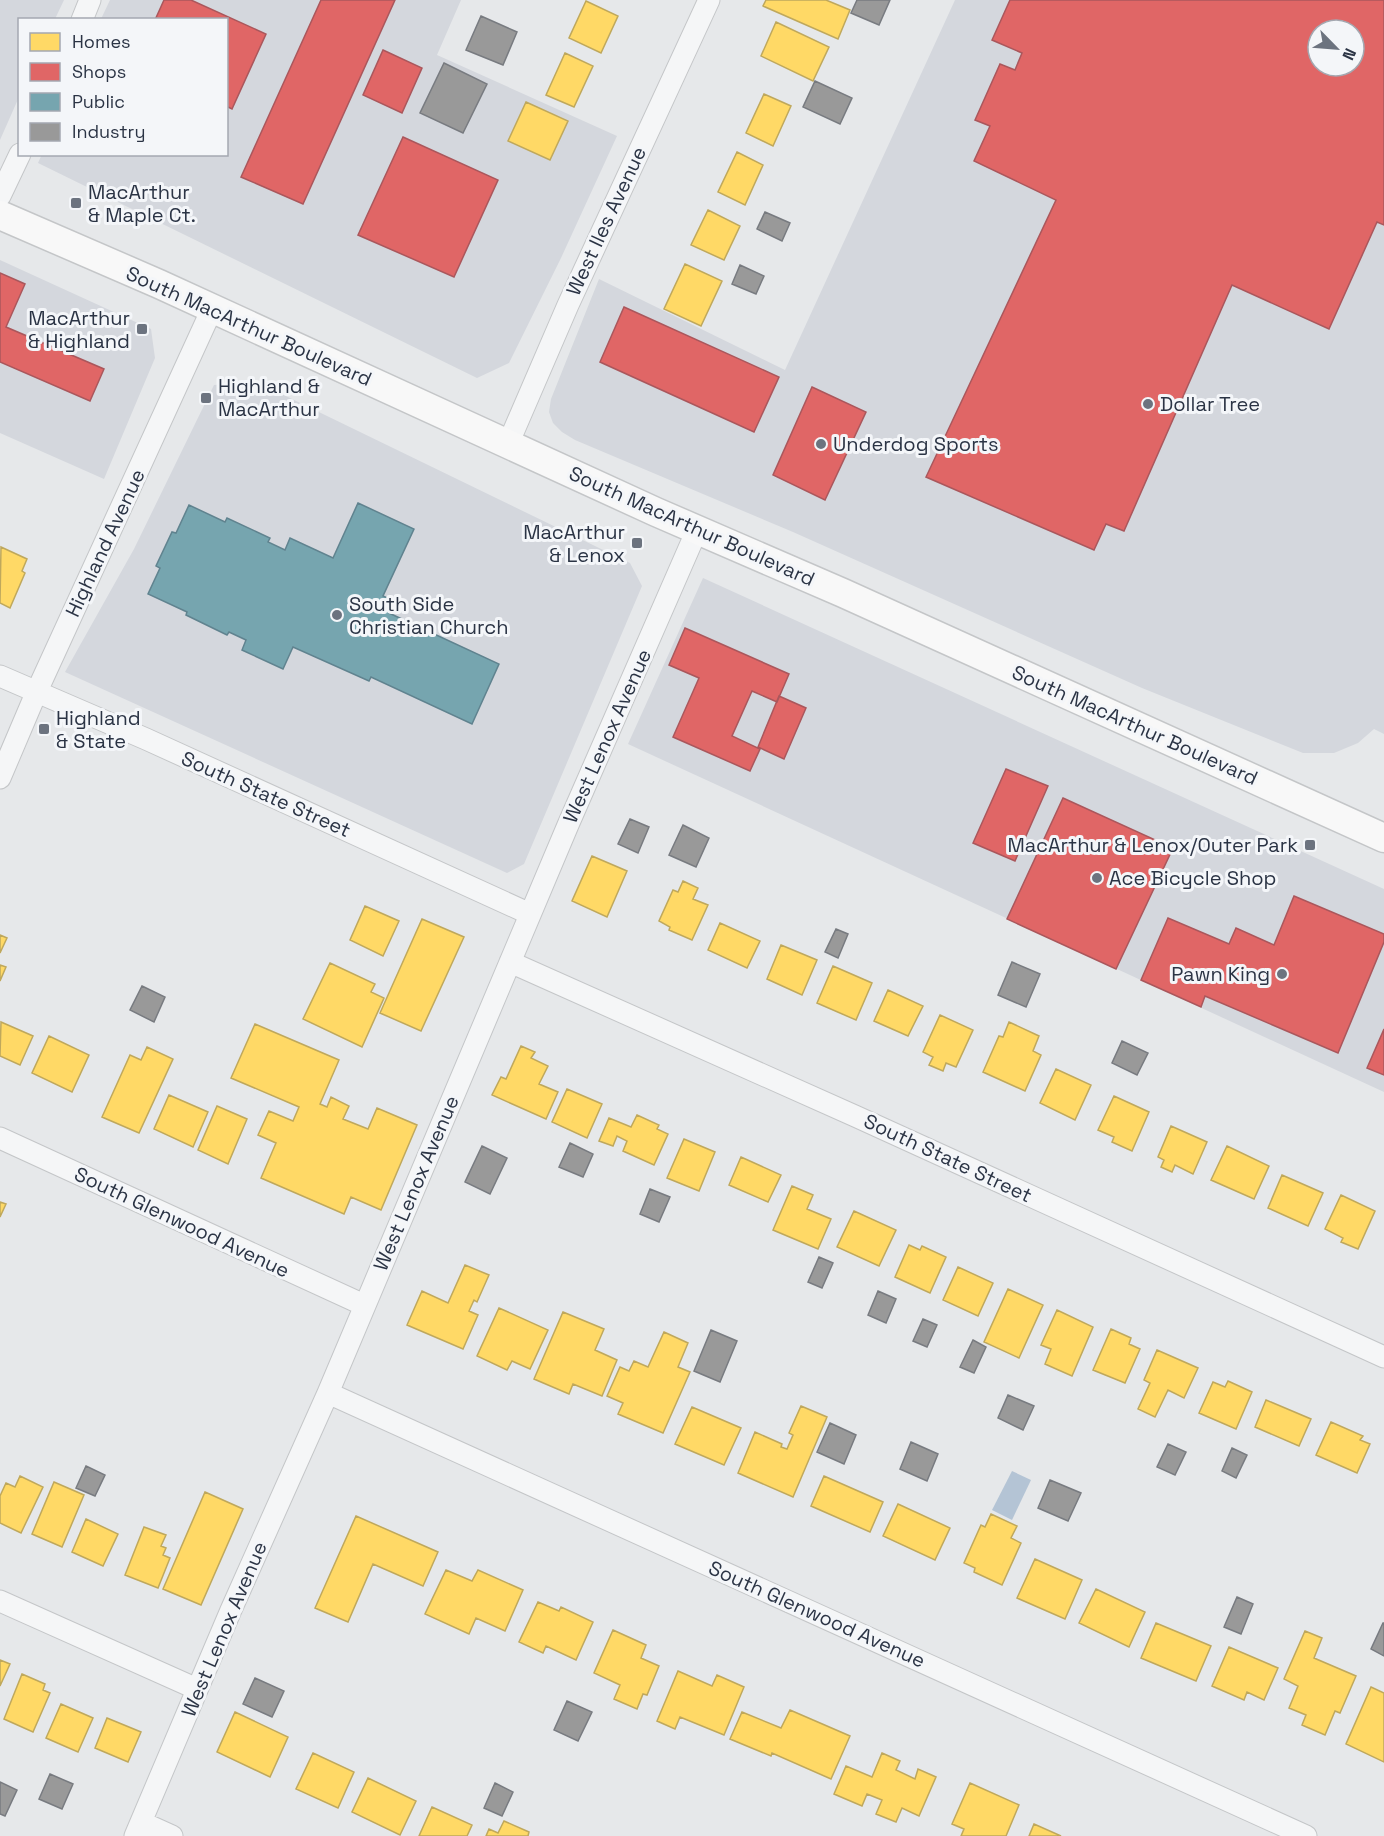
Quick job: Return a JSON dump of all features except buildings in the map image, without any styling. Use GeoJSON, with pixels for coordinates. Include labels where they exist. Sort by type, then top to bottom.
{"type":"FeatureCollection","features":[{"type":"Feature","properties":{"kind":"main road","name":"South MacArthur Boulevard"},"geometry":{"type":"LineString","coordinates":[[0,215],[1384,838]]}},
{"type":"Feature","properties":{"kind":"street"},"geometry":{"type":"LineString","coordinates":[[83,18],[90,0]]}},
{"type":"Feature","properties":{"kind":"street","name":"West Iles Avenue"},"geometry":{"type":"LineString","coordinates":[[508,444],[578,284],[709,0]]}},
{"type":"Feature","properties":{"kind":"street"},"geometry":{"type":"LineString","coordinates":[[0,196],[19,156]]}},
{"type":"Feature","properties":{"kind":"street","name":"Highland Avenue"},"geometry":{"type":"LineString","coordinates":[[0,778],[37,691],[212,309]]}},
{"type":"Feature","properties":{"kind":"street","name":"West Lenox Avenue"},"geometry":{"type":"LineString","coordinates":[[138,1829],[697,530]]}},
{"type":"Feature","properties":{"kind":"street","name":"South State Street"},"geometry":{"type":"LineString","coordinates":[[0,676],[146,739],[530,914]]}},
{"type":"Feature","properties":{"kind":"street","name":"South State Street"},"geometry":{"type":"LineString","coordinates":[[510,962],[1384,1357]]}},
{"type":"Feature","properties":{"kind":"street","name":"South Glenwood Avenue"},"geometry":{"type":"LineString","coordinates":[[0,1138],[364,1305]]}},
{"type":"Feature","properties":{"kind":"street","name":"South Glenwood Avenue"},"geometry":{"type":"LineString","coordinates":[[328,1392],[1306,1836]]}},
{"type":"Feature","properties":{"kind":"street"},"geometry":{"type":"LineString","coordinates":[[0,1601],[197,1689]]}},
{"type":"Feature","properties":{"kind":"street"},"geometry":{"type":"LineString","coordinates":[[138,1829],[172,1836]]}},
{"type":"Feature","properties":{"kind":"shaded area"},"geometry":{"type":"Polygon","coordinates":[[[0,0],[64,0],[55,18],[18,18],[18,99],[0,140],[0,0]]]}},
{"type":"Feature","properties":{"kind":"shaded area"},"geometry":{"type":"Polygon","coordinates":[[[110,0],[461,0],[437,55],[617,136],[561,258],[509,363],[477,378],[38,163],[41,156],[228,156],[228,18],[101,18],[110,0]]]}},
{"type":"Feature","properties":{"kind":"shaded area"},"geometry":{"type":"Polygon","coordinates":[[[955,0],[1384,0],[1384,734],[1374,729],[1358,743],[1334,753],[1303,753],[1142,688],[793,532],[575,440],[553,423],[549,412],[551,399],[599,279],[785,370],[955,0]]]}},
{"type":"Feature","properties":{"kind":"shaded area"},"geometry":{"type":"Polygon","coordinates":[[[0,260],[151,329],[155,358],[104,479],[0,433],[0,260]]]}},
{"type":"Feature","properties":{"kind":"shaded area"},"geometry":{"type":"Polygon","coordinates":[[[257,382],[630,563],[642,586],[524,864],[507,873],[65,672],[134,549],[214,385],[257,382]]]}},
{"type":"Feature","properties":{"kind":"shaded area"},"geometry":{"type":"Polygon","coordinates":[[[703,578],[1384,889],[1384,1092],[628,744],[703,578]]]}},
{"type":"Feature","properties":{"kind":"water"},"geometry":{"type":"Polygon","coordinates":[[[1012,1471],[1031,1480],[1012,1520],[992,1510],[1012,1471]]]}},
{"type":"Feature","properties":{"kind":"place","name":"MacArthur & Maple Ct."},"geometry":{"type":"Point","coordinates":[76,203]}},
{"type":"Feature","properties":{"kind":"place","name":"MacArthur & Highland"},"geometry":{"type":"Point","coordinates":[142,329]}},
{"type":"Feature","properties":{"kind":"place","name":"Highland & MacArthur"},"geometry":{"type":"Point","coordinates":[206,398]}},
{"type":"Feature","properties":{"kind":"place","name":"Dollar Tree"},"geometry":{"type":"Point","coordinates":[1148,404]}},
{"type":"Feature","properties":{"kind":"place","name":"Underdog Sports"},"geometry":{"type":"Point","coordinates":[821,444]}},
{"type":"Feature","properties":{"kind":"place","name":"MacArthur & Lenox"},"geometry":{"type":"Point","coordinates":[637,543]}},
{"type":"Feature","properties":{"kind":"place","name":"South Side Christian Church"},"geometry":{"type":"Point","coordinates":[337,615]}},
{"type":"Feature","properties":{"kind":"place","name":"Highland & State"},"geometry":{"type":"Point","coordinates":[44,729]}},
{"type":"Feature","properties":{"kind":"place","name":"MacArthur & Lenox/Outer Park"},"geometry":{"type":"Point","coordinates":[1310,845]}},
{"type":"Feature","properties":{"kind":"place","name":"Ace Bicycle Shop"},"geometry":{"type":"Point","coordinates":[1097,878]}},
{"type":"Feature","properties":{"kind":"place","name":"Pawn King"},"geometry":{"type":"Point","coordinates":[1282,974]}}]}
